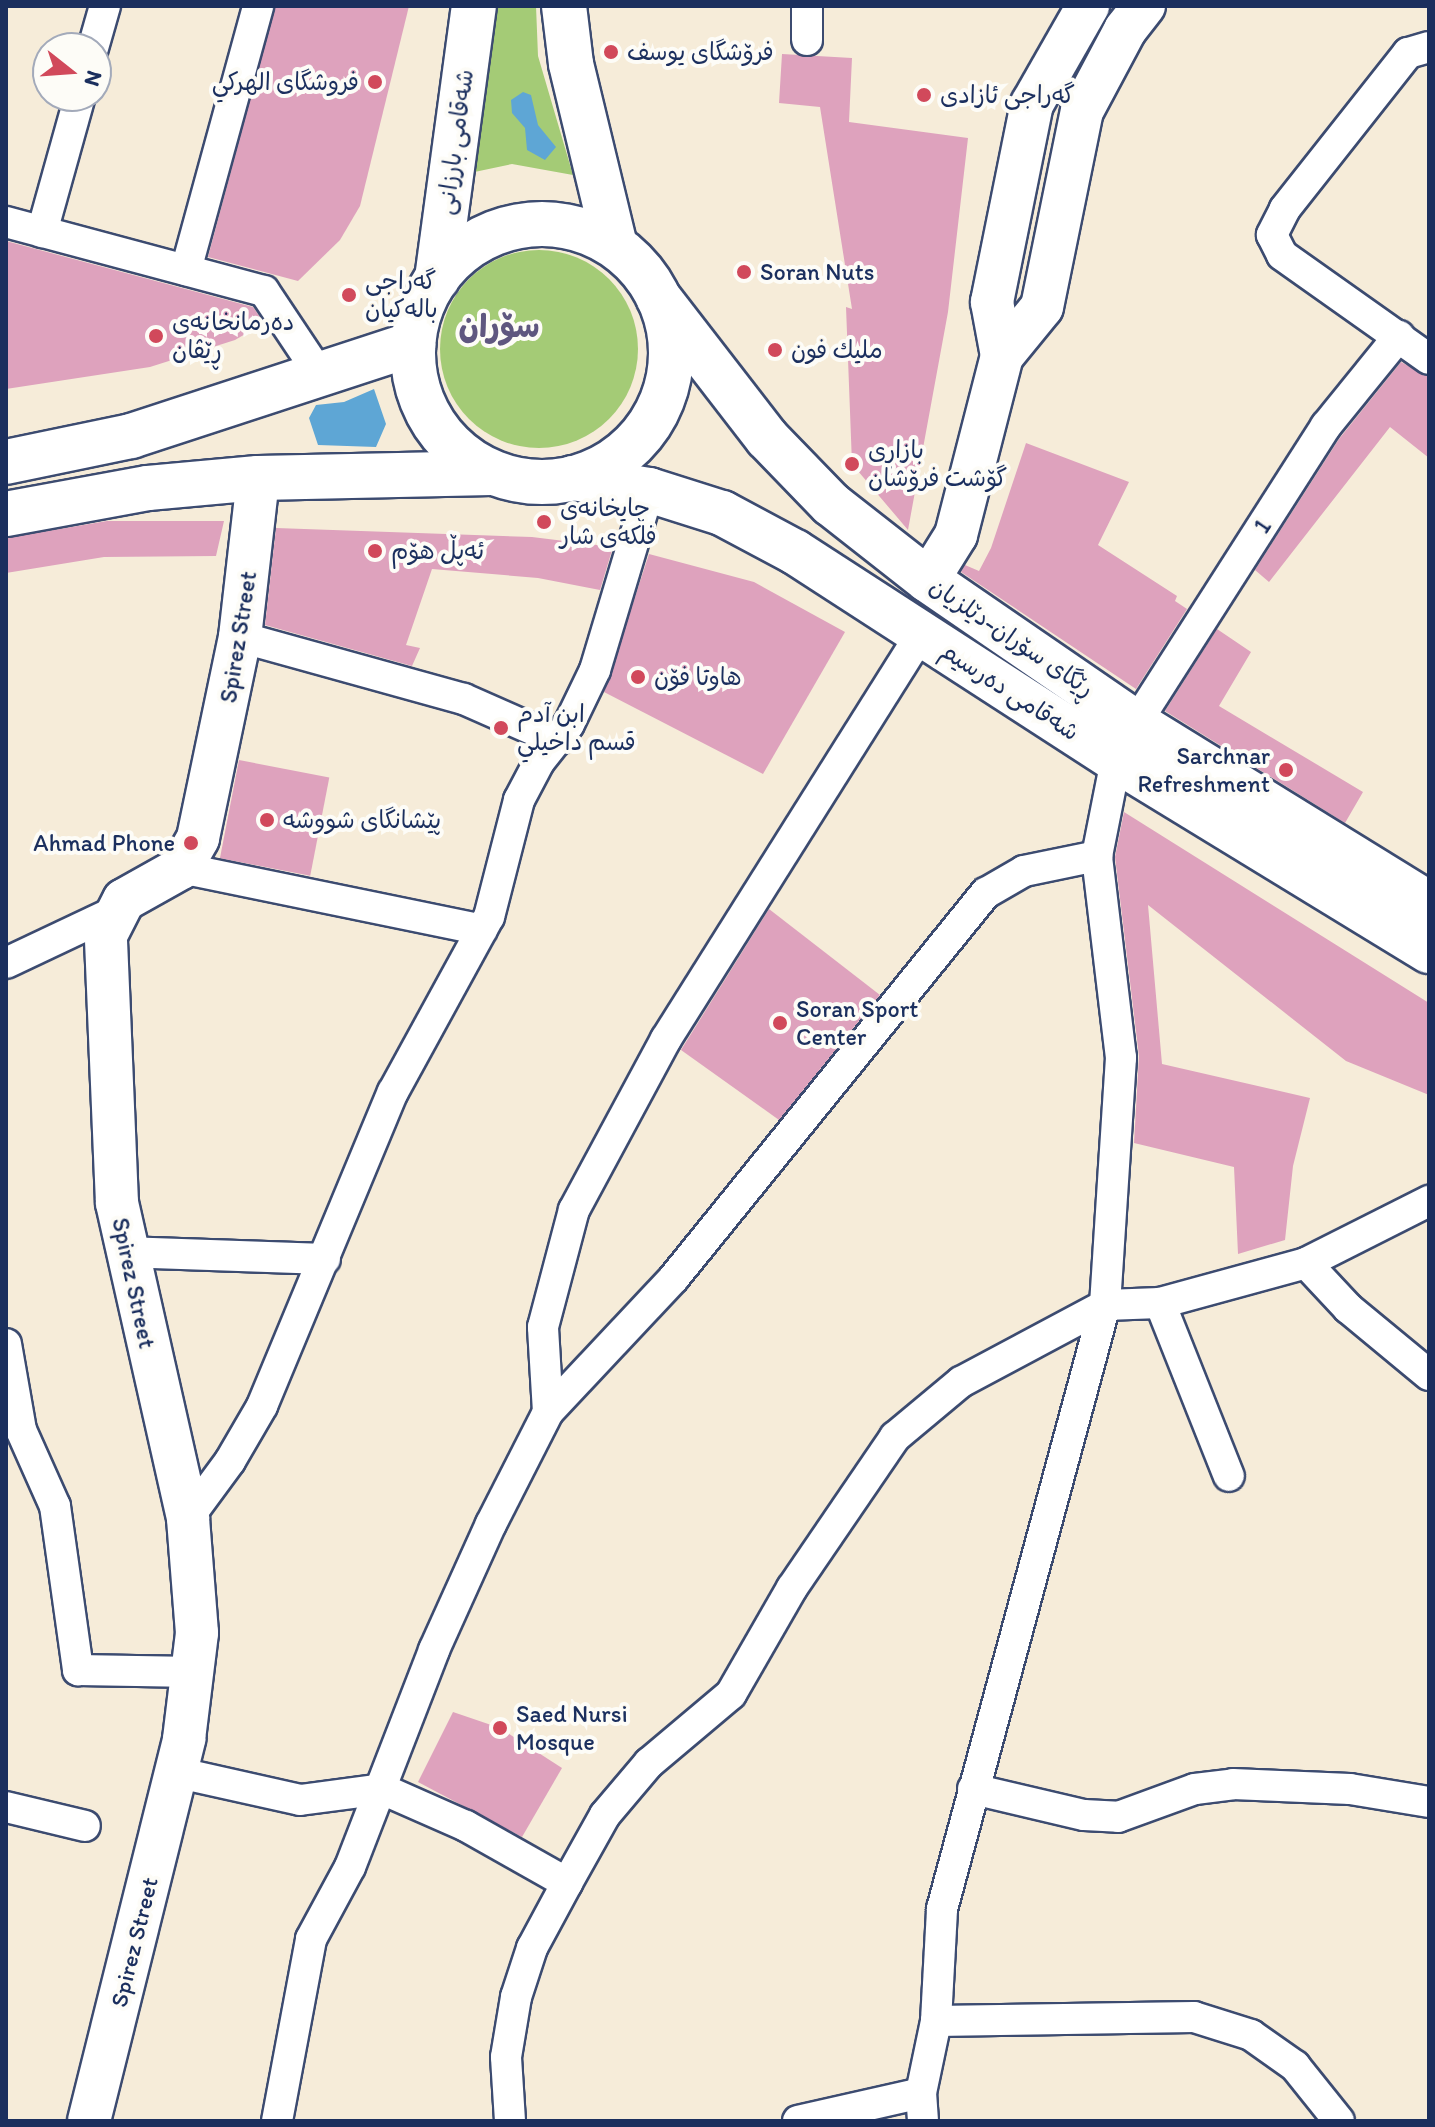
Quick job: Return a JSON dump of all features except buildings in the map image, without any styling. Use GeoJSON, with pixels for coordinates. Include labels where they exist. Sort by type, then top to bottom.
{"type":"FeatureCollection","features":[{"type":"Feature","properties":{"kind":"main road","name":"شەقامی بارزانی"},"geometry":{"type":"LineString","coordinates":[[437,279],[474,6]]}},
{"type":"Feature","properties":{"kind":"main road"},"geometry":{"type":"LineString","coordinates":[[564,6],[571,64],[615,246]]}},
{"type":"Feature","properties":{"kind":"main road"},"geometry":{"type":"LineString","coordinates":[[1002,356],[992,302],[1032,104],[1088,6]]}},
{"type":"Feature","properties":{"kind":"main road"},"geometry":{"type":"LineString","coordinates":[[928,580],[956,535],[1002,356],[1042,307],[1082,111],[1125,30],[1144,6]]}},
{"type":"Feature","properties":{"kind":"main road"},"geometry":{"type":"LineString","coordinates":[[6,514],[148,488],[258,478],[493,473],[533,482],[573,478],[623,453],[659,408],[671,352],[658,297],[615,246],[578,228],[516,226],[477,241],[437,279],[419,313],[413,344],[416,384],[432,422],[459,452],[493,473]]}},
{"type":"Feature","properties":{"kind":"main road","name":"ڕێگای سۆران-دێلزیان"},"geometry":{"type":"LineString","coordinates":[[658,297],[767,438],[831,504],[1126,741],[1429,904]]}},
{"type":"Feature","properties":{"kind":"main road"},"geometry":{"type":"LineString","coordinates":[[6,462],[131,436],[413,344]]}},
{"type":"Feature","properties":{"kind":"main road","name":"Spirez Street"},"geometry":{"type":"LineString","coordinates":[[181,868],[198,838],[240,637],[258,478]]}},
{"type":"Feature","properties":{"kind":"main road","name":"شەقامی دەرسیم"},"geometry":{"type":"LineString","coordinates":[[573,478],[649,490],[722,513],[795,552],[921,634],[1126,741],[1429,951]]}},
{"type":"Feature","properties":{"kind":"main road"},"geometry":{"type":"LineString","coordinates":[[114,912],[136,890],[181,868]]}},
{"type":"Feature","properties":{"kind":"main road","name":"Spirez Street"},"geometry":{"type":"LineString","coordinates":[[89,2121],[175,1772],[195,1672],[196,1595],[188,1518],[124,1252],[109,1105],[105,948],[114,912]]}},
{"type":"Feature","properties":{"kind":"street"},"geometry":{"type":"LineString","coordinates":[[98,32],[105,6]]}},
{"type":"Feature","properties":{"kind":"street"},"geometry":{"type":"LineString","coordinates":[[186,270],[258,6]]}},
{"type":"Feature","properties":{"kind":"street"},"geometry":{"type":"LineString","coordinates":[[807,6],[807,40]]}},
{"type":"Feature","properties":{"kind":"street"},"geometry":{"type":"LineString","coordinates":[[1429,47],[1408,53],[1285,209],[1272,235],[1282,255],[1429,359]]}},
{"type":"Feature","properties":{"kind":"street"},"geometry":{"type":"LineString","coordinates":[[42,232],[76,112]]}},
{"type":"Feature","properties":{"kind":"street"},"geometry":{"type":"LineString","coordinates":[[6,222],[264,291],[320,375]]}},
{"type":"Feature","properties":{"kind":"street","name":"1"},"geometry":{"type":"LineString","coordinates":[[1126,741],[1326,426],[1399,336]]}},
{"type":"Feature","properties":{"kind":"street"},"geometry":{"type":"LineString","coordinates":[[188,1518],[230,1461],[262,1406],[393,1092],[482,930],[519,800],[557,740],[595,670],[649,490]]}},
{"type":"Feature","properties":{"kind":"street"},"geometry":{"type":"LineString","coordinates":[[548,1412],[543,1327],[574,1210],[666,1039],[921,634]]}},
{"type":"Feature","properties":{"kind":"street"},"geometry":{"type":"LineString","coordinates":[[240,637],[464,699],[557,740]]}},
{"type":"Feature","properties":{"kind":"street"},"geometry":{"type":"LineString","coordinates":[[798,2121],[922,2107],[936,2021],[942,1909],[1105,1305],[1121,1058],[1097,856],[1126,741]]}},
{"type":"Feature","properties":{"kind":"street"},"geometry":{"type":"LineString","coordinates":[[277,2121],[311,1939],[350,1867],[434,1650],[548,1412],[683,1267],[986,893],[1024,871],[1097,856]]}},
{"type":"Feature","properties":{"kind":"street"},"geometry":{"type":"LineString","coordinates":[[181,868],[482,930]]}},
{"type":"Feature","properties":{"kind":"street"},"geometry":{"type":"LineString","coordinates":[[6,963],[114,912]]}},
{"type":"Feature","properties":{"kind":"street"},"geometry":{"type":"LineString","coordinates":[[510,2121],[506,2057],[516,1997],[532,1948],[605,1815],[649,1763],[731,1694],[792,1588],[895,1437],[961,1382],[1105,1305],[1160,1303],[1306,1263],[1429,1201]]}},
{"type":"Feature","properties":{"kind":"street"},"geometry":{"type":"LineString","coordinates":[[124,1252],[325,1259]]}},
{"type":"Feature","properties":{"kind":"street"},"geometry":{"type":"LineString","coordinates":[[1306,1263],[1348,1308],[1389,1337],[1428,1377]]}},
{"type":"Feature","properties":{"kind":"street"},"geometry":{"type":"LineString","coordinates":[[1160,1303],[1229,1476]]}},
{"type":"Feature","properties":{"kind":"street"},"geometry":{"type":"LineString","coordinates":[[6,1344],[21,1430],[55,1506],[78,1670],[195,1672]]}},
{"type":"Feature","properties":{"kind":"street"},"geometry":{"type":"LineString","coordinates":[[175,1772],[300,1800],[382,1789],[466,1826],[567,1883]]}},
{"type":"Feature","properties":{"kind":"street"},"geometry":{"type":"LineString","coordinates":[[973,1789],[1084,1815],[1118,1817],[1195,1789],[1233,1784],[1350,1789],[1429,1802]]}},
{"type":"Feature","properties":{"kind":"street"},"geometry":{"type":"LineString","coordinates":[[6,1807],[85,1826]]}},
{"type":"Feature","properties":{"kind":"street"},"geometry":{"type":"LineString","coordinates":[[936,2021],[1194,2017],[1251,2035],[1295,2066],[1339,2121]]}},
{"type":"Feature","properties":{"kind":"green space"},"geometry":{"type":"Polygon","coordinates":[[[493,6],[536,6],[538,56],[573,175],[512,164],[465,174],[493,6]]]}},
{"type":"Feature","properties":{"kind":"green space"},"geometry":{"type":"Polygon","coordinates":[[[539,250],[577,258],[609,279],[630,311],[638,349],[630,387],[609,419],[577,440],[539,448],[501,440],[469,419],[448,387],[440,349],[448,311],[469,279],[501,258],[539,250]]]}},
{"type":"Feature","properties":{"kind":"water"},"geometry":{"type":"Polygon","coordinates":[[[523,92],[531,95],[538,125],[556,147],[545,160],[527,150],[525,128],[512,113],[511,100],[523,92]]]}},
{"type":"Feature","properties":{"kind":"water"},"geometry":{"type":"Polygon","coordinates":[[[374,389],[386,424],[376,447],[318,445],[309,418],[316,405],[344,402],[374,389]]]}},
{"type":"Feature","properties":{"kind":"place","name":"فرۆشگای یوسف"},"geometry":{"type":"Point","coordinates":[611,52]}},
{"type":"Feature","properties":{"kind":"place","name":"فروشگای الهركي"},"geometry":{"type":"Point","coordinates":[375,82]}},
{"type":"Feature","properties":{"kind":"place","name":"گەراجی ئازادی"},"geometry":{"type":"Point","coordinates":[924,95]}},
{"type":"Feature","properties":{"kind":"place","name":"Soran Nuts"},"geometry":{"type":"Point","coordinates":[744,272]}},
{"type":"Feature","properties":{"kind":"place","name":"گەراجی بالەکیان"},"geometry":{"type":"Point","coordinates":[349,295]}},
{"type":"Feature","properties":{"kind":"place","name":"دەرمانخانەی ڕێڤان"},"geometry":{"type":"Point","coordinates":[156,336]}},
{"type":"Feature","properties":{"kind":"place","name":"مليك فون"},"geometry":{"type":"Point","coordinates":[775,350]}},
{"type":"Feature","properties":{"kind":"place","name":"بازاڕی گۆشت فرۆشان"},"geometry":{"type":"Point","coordinates":[852,464]}},
{"type":"Feature","properties":{"kind":"place","name":"چایخانەی فلکەی شار"},"geometry":{"type":"Point","coordinates":[544,522]}},
{"type":"Feature","properties":{"kind":"place","name":"ئەپڵ هۆم"},"geometry":{"type":"Point","coordinates":[375,551]}},
{"type":"Feature","properties":{"kind":"place","name":"هاوتا فۆن"},"geometry":{"type":"Point","coordinates":[638,677]}},
{"type":"Feature","properties":{"kind":"place","name":"ابن آدم قسم داخيلي"},"geometry":{"type":"Point","coordinates":[501,728]}},
{"type":"Feature","properties":{"kind":"place","name":"Sarchnar Refreshment"},"geometry":{"type":"Point","coordinates":[1286,770]}},
{"type":"Feature","properties":{"kind":"place","name":"پێشانگای شووشە"},"geometry":{"type":"Point","coordinates":[267,820]}},
{"type":"Feature","properties":{"kind":"place","name":"Ahmad Phone"},"geometry":{"type":"Point","coordinates":[191,843]}},
{"type":"Feature","properties":{"kind":"place","name":"Soran Sport Center"},"geometry":{"type":"Point","coordinates":[780,1023]}},
{"type":"Feature","properties":{"kind":"place","name":"Saed Nursi Mosque"},"geometry":{"type":"Point","coordinates":[500,1728]}},
{"type":"Feature","properties":{"kind":"district","name":"سۆران"},"geometry":{"type":"Point","coordinates":[499,326]}}]}
